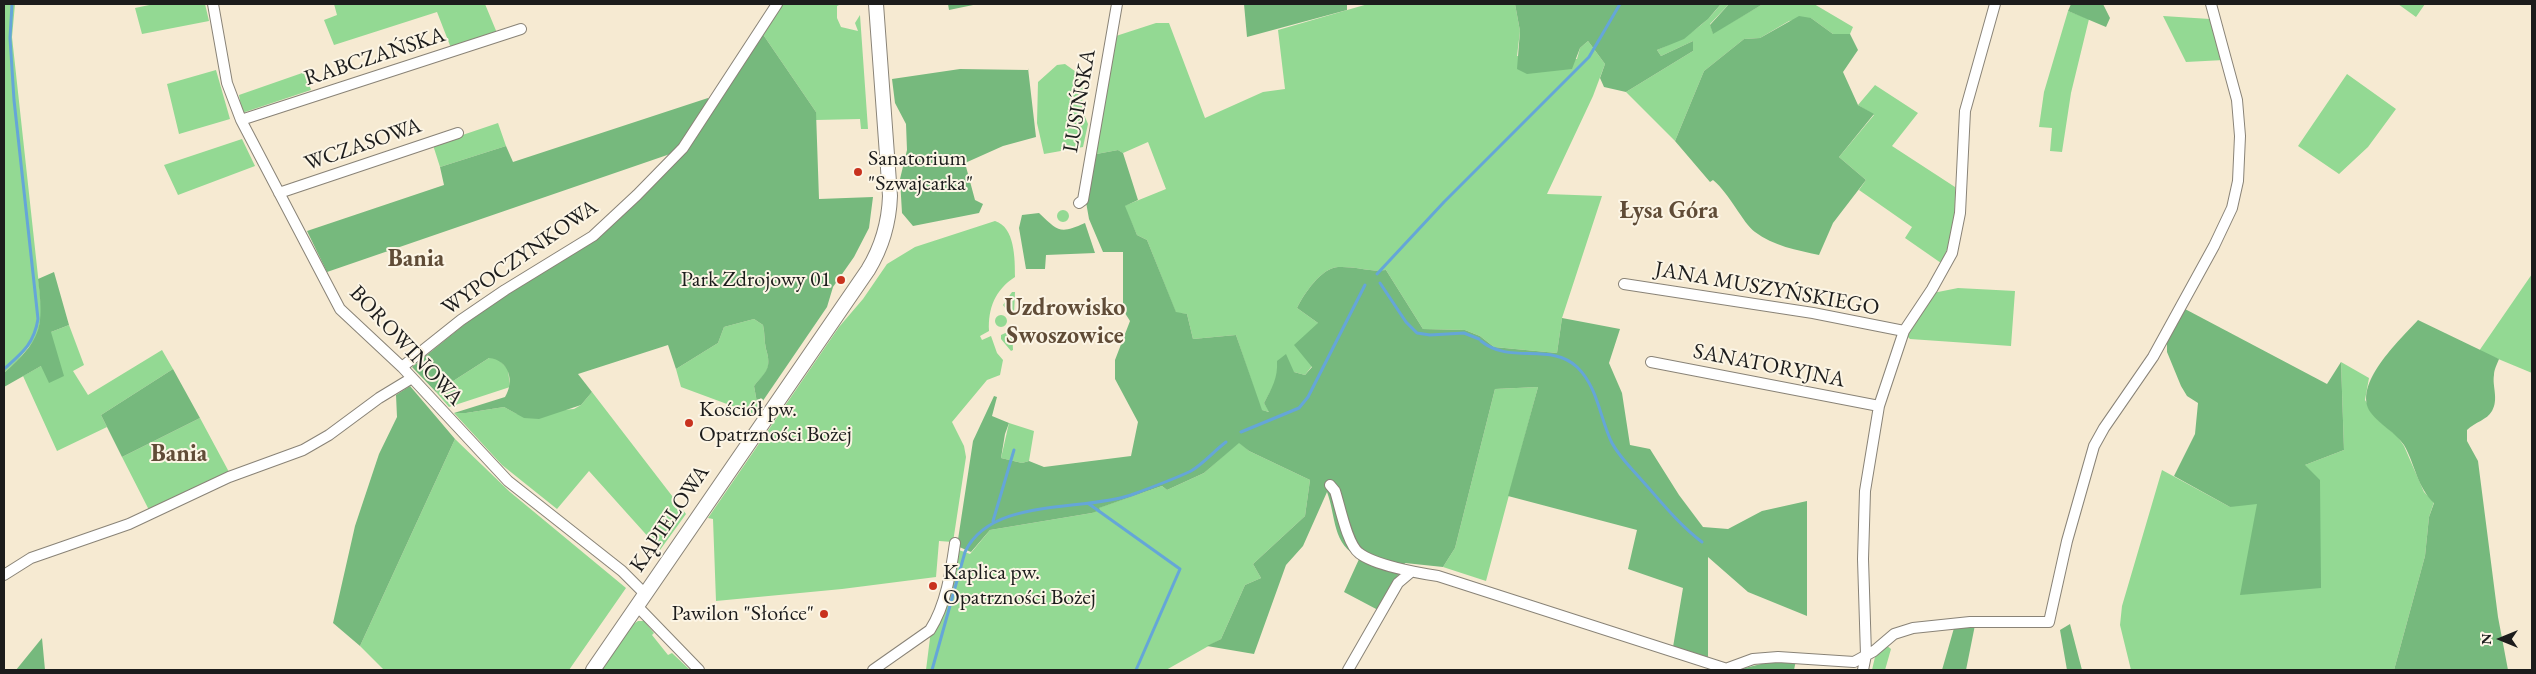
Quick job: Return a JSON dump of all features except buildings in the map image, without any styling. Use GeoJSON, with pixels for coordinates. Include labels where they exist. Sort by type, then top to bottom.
{"type":"FeatureCollection","features":[{"type":"Feature","properties":{"kind":"street","name":"BOROWINOWA"},"geometry":{"type":"LineString","coordinates":[[213,4],[227,83],[241,120],[340,309],[402,367],[508,481],[622,571],[641,600],[700,670]]}},
{"type":"Feature","properties":{"kind":"street","name":"WYPOCZYNKOWA"},"geometry":{"type":"LineString","coordinates":[[402,367],[468,315],[593,236],[637,195],[683,148],[777,4]]}},
{"type":"Feature","properties":{"kind":"street","name":"KĄPIELOWA"},"geometry":{"type":"LineString","coordinates":[[593,670],[868,270],[879,250],[889,216],[890,196],[876,4]]}},
{"type":"Feature","properties":{"kind":"street","name":"LUSIŃSKA"},"geometry":{"type":"LineString","coordinates":[[1078,203],[1083,200],[1117,4]]}},
{"type":"Feature","properties":{"kind":"street"},"geometry":{"type":"LineString","coordinates":[[1864,670],[1866,656],[1863,559],[1865,491],[1879,406],[1904,331],[1952,253],[1960,213],[1965,111],[1995,4]]}},
{"type":"Feature","properties":{"kind":"street"},"geometry":{"type":"LineString","coordinates":[[1330,486],[1336,491],[1350,539],[1359,554],[1411,572],[1438,576],[1725,669],[1752,660],[1778,657],[1854,662],[1866,656],[1894,634],[1913,628],[1970,622],[2050,622],[2067,541],[2094,446],[2104,428],[2153,357],[2214,246],[2232,208],[2238,181],[2240,136],[2237,100],[2210,4]]}},
{"type":"Feature","properties":{"kind":"street","name":"RABCZAŃSKA"},"geometry":{"type":"LineString","coordinates":[[241,120],[521,29]]}},
{"type":"Feature","properties":{"kind":"street","name":"WCZASOWA"},"geometry":{"type":"LineString","coordinates":[[279,193],[458,133]]}},
{"type":"Feature","properties":{"kind":"street","name":"JANA MUSZYŃSKIEGO"},"geometry":{"type":"LineString","coordinates":[[1624,284],[1813,313],[1904,331]]}},
{"type":"Feature","properties":{"kind":"street","name":"SANATORYJNA"},"geometry":{"type":"LineString","coordinates":[[1651,362],[1879,406]]}},
{"type":"Feature","properties":{"kind":"street"},"geometry":{"type":"LineString","coordinates":[[4,575],[31,558],[130,524],[229,477],[304,450],[329,435],[379,398],[412,378]]}},
{"type":"Feature","properties":{"kind":"street"},"geometry":{"type":"LineString","coordinates":[[873,670],[930,630],[936,621],[950,575],[955,543]]}},
{"type":"Feature","properties":{"kind":"street"},"geometry":{"type":"LineString","coordinates":[[1348,670],[1398,583],[1411,572]]}},
{"type":"Feature","properties":{"kind":"green space"},"geometry":{"type":"Polygon","coordinates":[[[4,4],[15,4],[12,37],[42,313],[37,337],[18,360],[4,373],[4,4]]]}},
{"type":"Feature","properties":{"kind":"green space"},"geometry":{"type":"Polygon","coordinates":[[[154,4],[205,4],[209,21],[142,34],[135,8],[154,4]]]}},
{"type":"Feature","properties":{"kind":"green space"},"geometry":{"type":"Polygon","coordinates":[[[334,4],[485,4],[497,33],[451,48],[437,12],[334,45],[324,20],[337,15],[334,4]]]}},
{"type":"Feature","properties":{"kind":"green space"},"geometry":{"type":"Polygon","coordinates":[[[780,4],[841,4],[837,6],[837,18],[841,27],[858,31],[855,23],[860,15],[868,129],[861,129],[860,119],[816,120],[816,112],[762,33],[780,4]]]}},
{"type":"Feature","properties":{"kind":"green space"},"geometry":{"type":"Polygon","coordinates":[[[948,4],[978,4],[949,10],[948,4]]]}},
{"type":"Feature","properties":{"kind":"green space"},"geometry":{"type":"Polygon","coordinates":[[[1244,4],[1347,4],[1347,10],[1247,37],[1244,4]]]}},
{"type":"Feature","properties":{"kind":"green space"},"geometry":{"type":"Polygon","coordinates":[[[1368,4],[1515,4],[1520,31],[1517,56],[1577,59],[1580,48],[1588,41],[1605,64],[1593,96],[1547,194],[1602,196],[1562,318],[1557,353],[1494,347],[1480,336],[1465,330],[1423,329],[1386,270],[1350,267],[1332,268],[1319,277],[1297,308],[1318,323],[1312,366],[1305,375],[1294,372],[1278,372],[1275,383],[1264,403],[1270,412],[1261,410],[1236,335],[1193,339],[1187,314],[1176,313],[1147,240],[1137,235],[1124,206],[1166,189],[1148,142],[1123,153],[1118,150],[1091,155],[1116,36],[1156,23],[1169,23],[1205,118],[1263,92],[1285,89],[1278,30],[1368,4]]]}},
{"type":"Feature","properties":{"kind":"green space"},"geometry":{"type":"Polygon","coordinates":[[[1515,4],[1721,4],[1708,19],[1684,39],[1657,50],[1661,56],[1693,41],[1693,51],[1626,92],[1604,87],[1600,78],[1605,64],[1588,41],[1580,48],[1572,69],[1527,74],[1517,69],[1520,31],[1515,4]]]}},
{"type":"Feature","properties":{"kind":"green space"},"geometry":{"type":"Polygon","coordinates":[[[1721,4],[1729,4],[1710,24],[1713,33],[1763,4],[1814,4],[1853,27],[1850,34],[1833,34],[1811,18],[1789,21],[1760,38],[1744,39],[1704,71],[1675,141],[1626,92],[1693,51],[1693,41],[1661,56],[1657,50],[1700,26],[1721,4]]]}},
{"type":"Feature","properties":{"kind":"green space"},"geometry":{"type":"Polygon","coordinates":[[[1729,4],[1763,4],[1713,34],[1710,25],[1729,4]]]}},
{"type":"Feature","properties":{"kind":"green space"},"geometry":{"type":"Polygon","coordinates":[[[2071,4],[2103,4],[2110,18],[2106,27],[2068,11],[2071,4]]]}},
{"type":"Feature","properties":{"kind":"green space"},"geometry":{"type":"Polygon","coordinates":[[[2398,4],[2425,4],[2416,17],[2398,4]]]}},
{"type":"Feature","properties":{"kind":"green space"},"geometry":{"type":"Polygon","coordinates":[[[2068,11],[2089,19],[2071,93],[2062,152],[2050,151],[2052,128],[2039,127],[2044,92],[2068,11]]]}},
{"type":"Feature","properties":{"kind":"green space"},"geometry":{"type":"Polygon","coordinates":[[[1799,16],[1811,18],[1833,34],[1850,34],[1858,50],[1843,72],[1858,105],[1874,114],[1839,157],[1866,180],[1833,223],[1819,255],[1777,244],[1755,232],[1745,222],[1719,186],[1713,180],[1710,182],[1675,141],[1704,71],[1744,39],[1760,38],[1799,16]]]}},
{"type":"Feature","properties":{"kind":"green space"},"geometry":{"type":"Polygon","coordinates":[[[2163,16],[2210,19],[2224,60],[2186,62],[2163,16]]]}},
{"type":"Feature","properties":{"kind":"green space"},"geometry":{"type":"Polygon","coordinates":[[[762,33],[816,112],[819,199],[873,197],[869,228],[854,257],[833,287],[827,307],[758,408],[754,386],[767,369],[768,356],[763,325],[754,319],[724,327],[718,343],[676,369],[668,345],[578,374],[592,392],[581,405],[539,419],[524,418],[504,407],[454,413],[505,397],[510,384],[510,378],[505,367],[496,360],[489,358],[436,392],[412,367],[497,298],[599,238],[686,149],[724,95],[762,33]]]}},
{"type":"Feature","properties":{"kind":"green space"},"geometry":{"type":"Polygon","coordinates":[[[1065,64],[1079,74],[1083,83],[1082,110],[1088,124],[1083,147],[1044,154],[1037,123],[1038,82],[1057,65],[1065,64]]]}},
{"type":"Feature","properties":{"kind":"green space"},"geometry":{"type":"Polygon","coordinates":[[[1028,68],[1036,137],[1003,146],[965,163],[975,200],[983,204],[979,213],[913,226],[902,213],[900,179],[907,150],[906,124],[895,103],[892,79],[960,69],[1028,70],[1028,68]]]}},
{"type":"Feature","properties":{"kind":"green space"},"geometry":{"type":"Polygon","coordinates":[[[216,70],[230,119],[179,134],[167,84],[216,70]]]}},
{"type":"Feature","properties":{"kind":"green space"},"geometry":{"type":"Polygon","coordinates":[[[305,72],[311,90],[242,113],[239,95],[305,72]]]}},
{"type":"Feature","properties":{"kind":"green space"},"geometry":{"type":"Polygon","coordinates":[[[2347,74],[2396,109],[2368,147],[2339,174],[2298,146],[2347,74]]]}},
{"type":"Feature","properties":{"kind":"green space"},"geometry":{"type":"Polygon","coordinates":[[[1875,85],[1918,113],[1892,146],[1955,187],[1952,235],[1941,263],[1905,238],[1912,227],[1859,190],[1866,180],[1839,157],[1874,115],[1858,105],[1875,85]]]}},
{"type":"Feature","properties":{"kind":"green space"},"geometry":{"type":"Polygon","coordinates":[[[708,98],[710,102],[682,144],[673,153],[327,272],[307,231],[444,185],[440,167],[506,146],[513,162],[708,98]]]}},
{"type":"Feature","properties":{"kind":"green space"},"geometry":{"type":"Polygon","coordinates":[[[498,123],[506,146],[440,167],[433,145],[498,123]]]}},
{"type":"Feature","properties":{"kind":"green space"},"geometry":{"type":"Polygon","coordinates":[[[242,139],[255,166],[178,195],[164,165],[242,139]]]}},
{"type":"Feature","properties":{"kind":"green space"},"geometry":{"type":"Polygon","coordinates":[[[1118,150],[1123,153],[1138,200],[1125,206],[1137,235],[1147,240],[1176,312],[1187,314],[1193,339],[1236,335],[1262,410],[1269,412],[1264,403],[1272,388],[1277,361],[1286,354],[1294,372],[1305,375],[1312,367],[1294,345],[1318,323],[1297,308],[1319,277],[1332,268],[1350,267],[1386,270],[1423,329],[1465,330],[1480,336],[1494,347],[1557,353],[1562,318],[1620,329],[1609,363],[1622,393],[1630,445],[1650,449],[1679,495],[1703,527],[1728,529],[1762,511],[1807,501],[1807,616],[1748,592],[1708,557],[1708,657],[1673,647],[1683,588],[1628,569],[1637,530],[1508,496],[1538,387],[1495,389],[1455,548],[1443,567],[1405,563],[1378,610],[1344,592],[1360,557],[1351,552],[1340,538],[1327,492],[1303,546],[1286,565],[1254,654],[1207,646],[1221,639],[1245,585],[1261,578],[1253,564],[1305,516],[1310,480],[1249,451],[1239,443],[1204,473],[1167,490],[1162,486],[1099,508],[1100,510],[1092,513],[990,530],[971,552],[957,546],[973,441],[994,396],[997,397],[992,416],[1009,423],[1001,458],[1022,463],[1029,461],[1044,467],[1131,456],[1138,422],[1115,379],[1115,360],[1130,321],[1123,310],[1123,252],[1103,252],[1089,219],[1086,202],[1091,155],[1118,150]]]}},
{"type":"Feature","properties":{"kind":"green space"},"geometry":{"type":"Polygon","coordinates":[[[1061,210],[1065,210],[1069,216],[1065,222],[1061,222],[1057,218],[1057,214],[1061,210]]]}},
{"type":"Feature","properties":{"kind":"green space"},"geometry":{"type":"Polygon","coordinates":[[[1039,213],[1060,229],[1070,229],[1085,223],[1095,253],[1046,255],[1045,269],[1026,269],[1019,228],[1022,215],[1039,213]]]}},
{"type":"Feature","properties":{"kind":"green space"},"geometry":{"type":"Polygon","coordinates":[[[995,221],[1002,224],[1010,237],[1014,253],[1015,277],[1002,288],[994,300],[990,315],[989,331],[980,336],[982,340],[991,336],[997,353],[1003,360],[1000,375],[987,380],[952,422],[964,446],[966,457],[953,542],[939,541],[936,577],[842,589],[716,601],[713,519],[708,518],[839,327],[863,299],[887,264],[915,247],[995,221]]]}},
{"type":"Feature","properties":{"kind":"green space"},"geometry":{"type":"Polygon","coordinates":[[[54,272],[69,325],[51,332],[64,376],[49,383],[41,366],[4,387],[4,373],[26,351],[38,332],[41,310],[38,279],[54,272]]]}},
{"type":"Feature","properties":{"kind":"green space"},"geometry":{"type":"Polygon","coordinates":[[[2532,274],[2532,373],[2479,351],[2532,274]]]}},
{"type":"Feature","properties":{"kind":"green space"},"geometry":{"type":"Polygon","coordinates":[[[1958,288],[2015,291],[2011,346],[1910,339],[1906,335],[1933,293],[1958,288]]]}},
{"type":"Feature","properties":{"kind":"green space"},"geometry":{"type":"Polygon","coordinates":[[[1012,292],[1015,292],[1014,315],[1010,315],[1003,305],[1012,292]]]}},
{"type":"Feature","properties":{"kind":"green space"},"geometry":{"type":"Polygon","coordinates":[[[2185,309],[2327,384],[2341,362],[2344,450],[2305,465],[2320,480],[2321,588],[2240,595],[2257,504],[2230,507],[2174,476],[2195,434],[2198,403],[2187,396],[2167,352],[2167,340],[2185,309]]]}},
{"type":"Feature","properties":{"kind":"green space"},"geometry":{"type":"Polygon","coordinates":[[[999,315],[1003,315],[1007,321],[1003,327],[999,327],[995,323],[995,319],[999,315]]]}},
{"type":"Feature","properties":{"kind":"green space"},"geometry":{"type":"Polygon","coordinates":[[[754,319],[763,325],[768,366],[765,373],[754,386],[758,408],[754,414],[681,387],[676,369],[718,343],[724,327],[754,319]]]}},
{"type":"Feature","properties":{"kind":"green space"},"geometry":{"type":"Polygon","coordinates":[[[2418,320],[2499,359],[2494,373],[2494,406],[2487,417],[2467,430],[2467,441],[2478,461],[2498,617],[2508,670],[2394,670],[2425,556],[2429,517],[2434,503],[2420,483],[2404,445],[2371,413],[2367,402],[2367,389],[2380,364],[2418,320]]]}},
{"type":"Feature","properties":{"kind":"green space"},"geometry":{"type":"Polygon","coordinates":[[[69,325],[84,365],[73,371],[88,395],[162,350],[173,369],[101,415],[107,427],[57,451],[23,376],[41,366],[51,332],[69,325]]]}},
{"type":"Feature","properties":{"kind":"green space"},"geometry":{"type":"Polygon","coordinates":[[[1012,330],[1013,350],[1011,351],[1001,339],[1001,335],[1012,330]]]}},
{"type":"Feature","properties":{"kind":"green space"},"geometry":{"type":"Polygon","coordinates":[[[489,358],[497,358],[508,369],[510,387],[449,407],[436,392],[489,358]]]}},
{"type":"Feature","properties":{"kind":"green space"},"geometry":{"type":"Polygon","coordinates":[[[2341,362],[2369,378],[2365,400],[2378,420],[2397,436],[2404,446],[2424,492],[2434,502],[2429,517],[2425,556],[2394,670],[2131,670],[2120,625],[2122,606],[2162,470],[2230,507],[2305,465],[2344,450],[2341,362]]]}},
{"type":"Feature","properties":{"kind":"green space"},"geometry":{"type":"Polygon","coordinates":[[[173,369],[200,418],[122,457],[101,415],[173,369]]]}},
{"type":"Feature","properties":{"kind":"green space"},"geometry":{"type":"Polygon","coordinates":[[[410,386],[455,439],[360,646],[333,623],[355,526],[379,454],[397,417],[396,395],[410,386]]]}},
{"type":"Feature","properties":{"kind":"green space"},"geometry":{"type":"Polygon","coordinates":[[[1538,387],[1486,581],[1443,567],[1455,548],[1495,389],[1538,387]]]}},
{"type":"Feature","properties":{"kind":"green space"},"geometry":{"type":"Polygon","coordinates":[[[592,392],[686,514],[660,550],[589,471],[557,509],[502,465],[454,413],[504,407],[517,414],[574,409],[581,405],[592,392]]]}},
{"type":"Feature","properties":{"kind":"green space"},"geometry":{"type":"Polygon","coordinates":[[[200,418],[229,472],[149,510],[122,457],[200,418]]]}},
{"type":"Feature","properties":{"kind":"green space"},"geometry":{"type":"Polygon","coordinates":[[[1009,423],[1034,431],[1029,461],[1022,463],[1001,458],[1009,423]]]}},
{"type":"Feature","properties":{"kind":"green space"},"geometry":{"type":"Polygon","coordinates":[[[455,439],[510,492],[626,588],[569,670],[384,670],[360,646],[455,439]]]}},
{"type":"Feature","properties":{"kind":"green space"},"geometry":{"type":"Polygon","coordinates":[[[1239,442],[1249,451],[1310,480],[1305,516],[1253,564],[1261,578],[1245,585],[1221,639],[1166,670],[926,670],[931,630],[956,549],[970,554],[990,530],[1092,513],[1098,508],[1162,486],[1167,490],[1204,473],[1239,442]]]}},
{"type":"Feature","properties":{"kind":"green space"},"geometry":{"type":"Polygon","coordinates":[[[638,621],[644,621],[654,633],[652,635],[668,655],[672,653],[690,670],[600,670],[632,625],[638,621]]]}},
{"type":"Feature","properties":{"kind":"green space"},"geometry":{"type":"Polygon","coordinates":[[[2070,624],[2082,670],[2067,670],[2060,630],[2070,624]]]}},
{"type":"Feature","properties":{"kind":"green space"},"geometry":{"type":"Polygon","coordinates":[[[1975,625],[1966,670],[1942,670],[1954,628],[1975,625]]]}},
{"type":"Feature","properties":{"kind":"green space"},"geometry":{"type":"Polygon","coordinates":[[[42,638],[45,670],[16,670],[42,638]]]}},
{"type":"Feature","properties":{"kind":"green space"},"geometry":{"type":"Polygon","coordinates":[[[1886,645],[1891,649],[1885,670],[1872,670],[1875,657],[1886,645]]]}},
{"type":"Feature","properties":{"kind":"green space"},"geometry":{"type":"Polygon","coordinates":[[[1777,660],[1796,660],[1794,670],[1737,670],[1777,660]]]}},
{"type":"Feature","properties":{"kind":"waterway"},"geometry":{"type":"LineString","coordinates":[[4,369],[22,353],[30,342],[38,319],[14,100],[10,38],[12,4]]}},
{"type":"Feature","properties":{"kind":"waterway"},"geometry":{"type":"LineString","coordinates":[[1377,274],[1444,202],[1589,57],[1620,4]]}},
{"type":"Feature","properties":{"kind":"waterway"},"geometry":{"type":"LineString","coordinates":[[1380,283],[1406,322],[1417,333],[1430,335],[1464,333],[1479,339]]}},
{"type":"Feature","properties":{"kind":"waterway"},"geometry":{"type":"LineString","coordinates":[[1241,432],[1299,408],[1308,397],[1365,285]]}},
{"type":"Feature","properties":{"kind":"waterway"},"geometry":{"type":"LineString","coordinates":[[1481,341],[1492,348],[1505,352],[1555,356],[1567,360],[1577,367],[1590,384],[1608,434],[1618,452],[1676,519],[1702,542]]}},
{"type":"Feature","properties":{"kind":"waterway"},"geometry":{"type":"LineString","coordinates":[[932,670],[965,552],[978,534],[995,522],[1016,514],[1039,509],[1111,500],[1146,490],[1191,471],[1226,442]]}},
{"type":"Feature","properties":{"kind":"waterway"},"geometry":{"type":"LineString","coordinates":[[993,521],[1014,450]]}},
{"type":"Feature","properties":{"kind":"waterway"},"geometry":{"type":"LineString","coordinates":[[1089,504],[1180,569],[1136,670]]}},
{"type":"Feature","properties":{"kind":"place","name":"Sanatorium \"Szwajcarka\""},"geometry":{"type":"Point","coordinates":[858,172]}},
{"type":"Feature","properties":{"kind":"place","name":"Park Zdrojowy 01"},"geometry":{"type":"Point","coordinates":[841,280]}},
{"type":"Feature","properties":{"kind":"place","name":"Kościół pw. Opatrzności Bożej"},"geometry":{"type":"Point","coordinates":[689,423]}},
{"type":"Feature","properties":{"kind":"place","name":"Kaplica pw. Opatrzności Bożej"},"geometry":{"type":"Point","coordinates":[933,586]}},
{"type":"Feature","properties":{"kind":"place","name":"Pawilon \"Słońce\""},"geometry":{"type":"Point","coordinates":[824,614]}},
{"type":"Feature","properties":{"kind":"district","name":"Łysa Góra"},"geometry":{"type":"Point","coordinates":[1669,211]}},
{"type":"Feature","properties":{"kind":"district","name":"Bania"},"geometry":{"type":"Point","coordinates":[416,259]}},
{"type":"Feature","properties":{"kind":"district","name":"Uzdrowisko Swoszowice"},"geometry":{"type":"Point","coordinates":[1065,322]}},
{"type":"Feature","properties":{"kind":"district","name":"Bania"},"geometry":{"type":"Point","coordinates":[179,454]}}]}
